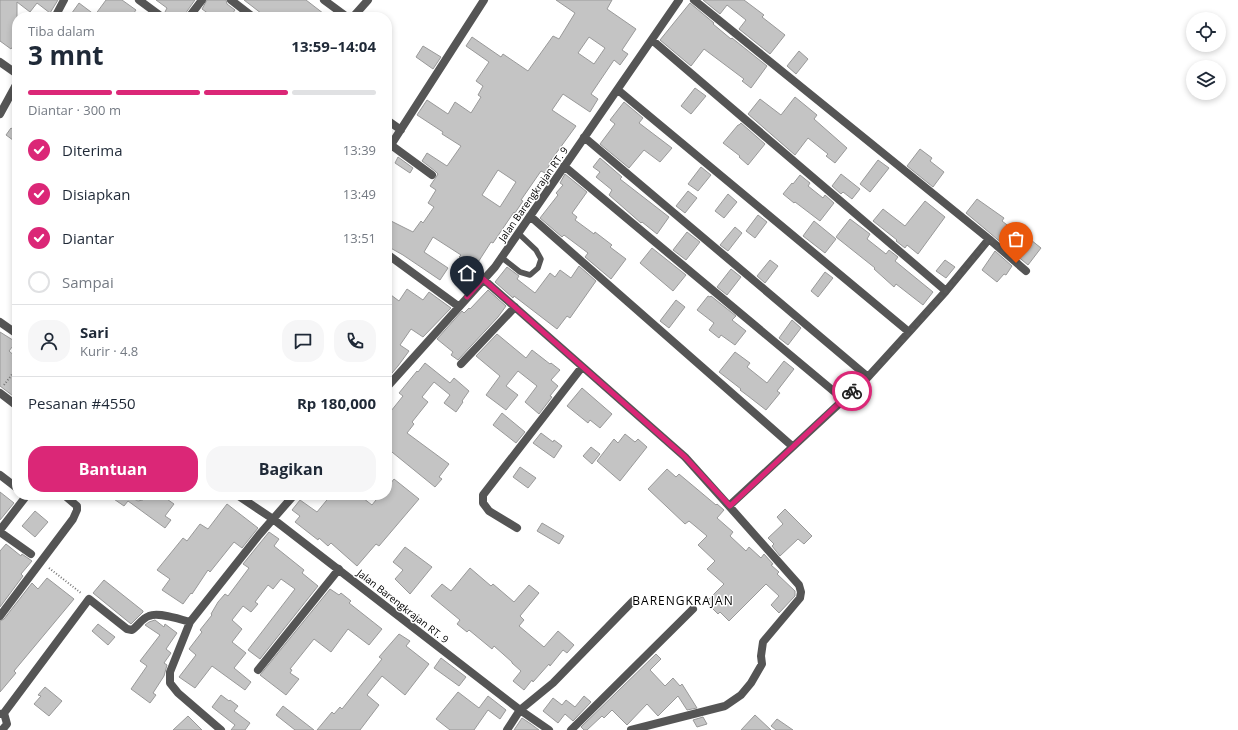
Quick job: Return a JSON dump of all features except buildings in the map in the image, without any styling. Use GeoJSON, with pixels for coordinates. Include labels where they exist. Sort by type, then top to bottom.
{"type":"FeatureCollection","features":[{"type":"Feature","properties":{"kind":"street"},"geometry":{"type":"LineString","coordinates":[[60,12],[64,0]]}},
{"type":"Feature","properties":{"kind":"street"},"geometry":{"type":"LineString","coordinates":[[139,0],[155,12]]}},
{"type":"Feature","properties":{"kind":"street"},"geometry":{"type":"LineString","coordinates":[[193,12],[202,0]]}},
{"type":"Feature","properties":{"kind":"street"},"geometry":{"type":"LineString","coordinates":[[231,0],[247,12]]}},
{"type":"Feature","properties":{"kind":"street"},"geometry":{"type":"LineString","coordinates":[[324,0],[340,12]]}},
{"type":"Feature","properties":{"kind":"street"},"geometry":{"type":"LineString","coordinates":[[357,12],[368,0]]}},
{"type":"Feature","properties":{"kind":"street"},"geometry":{"type":"LineString","coordinates":[[392,144],[484,0]]}},
{"type":"Feature","properties":{"kind":"street","name":"Jalan Barengkrajan RT. 9"},"geometry":{"type":"LineString","coordinates":[[392,381],[501,257],[679,0]]}},
{"type":"Feature","properties":{"kind":"street"},"geometry":{"type":"LineString","coordinates":[[694,0],[989,239],[1026,271]]}},
{"type":"Feature","properties":{"kind":"street"},"geometry":{"type":"LineString","coordinates":[[652,40],[946,291]]}},
{"type":"Feature","properties":{"kind":"street"},"geometry":{"type":"LineString","coordinates":[[0,62],[12,70]]}},
{"type":"Feature","properties":{"kind":"street"},"geometry":{"type":"LineString","coordinates":[[618,90],[910,332]]}},
{"type":"Feature","properties":{"kind":"street"},"geometry":{"type":"LineString","coordinates":[[0,114],[12,95]]}},
{"type":"Feature","properties":{"kind":"street"},"geometry":{"type":"LineString","coordinates":[[392,124],[401,130]]}},
{"type":"Feature","properties":{"kind":"street"},"geometry":{"type":"LineString","coordinates":[[584,138],[868,377]]}},
{"type":"Feature","properties":{"kind":"street"},"geometry":{"type":"LineString","coordinates":[[392,150],[432,175]]}},
{"type":"Feature","properties":{"kind":"street"},"geometry":{"type":"LineString","coordinates":[[564,166],[843,398]]}},
{"type":"Feature","properties":{"kind":"street"},"geometry":{"type":"LineString","coordinates":[[530,216],[792,446]]}},
{"type":"Feature","properties":{"kind":"street"},"geometry":{"type":"LineString","coordinates":[[730,506],[843,398],[868,377],[946,291],[989,239]]}},
{"type":"Feature","properties":{"kind":"street"},"geometry":{"type":"LineString","coordinates":[[392,258],[458,306]]}},
{"type":"Feature","properties":{"kind":"street"},"geometry":{"type":"LineString","coordinates":[[483,279],[685,457],[799,585],[801,592],[800,598],[764,642],[761,656],[762,664],[759,671],[742,694],[725,706],[631,730]]}},
{"type":"Feature","properties":{"kind":"street"},"geometry":{"type":"LineString","coordinates":[[461,364],[515,307]]}},
{"type":"Feature","properties":{"kind":"street"},"geometry":{"type":"LineString","coordinates":[[0,322],[12,330]]}},
{"type":"Feature","properties":{"kind":"street"},"geometry":{"type":"LineString","coordinates":[[517,528],[489,511],[483,503],[483,495],[582,367]]}},
{"type":"Feature","properties":{"kind":"street"},"geometry":{"type":"LineString","coordinates":[[2,389],[12,400]]}},
{"type":"Feature","properties":{"kind":"street"},"geometry":{"type":"LineString","coordinates":[[0,475],[12,484]]}},
{"type":"Feature","properties":{"kind":"street"},"geometry":{"type":"LineString","coordinates":[[23,500],[0,531],[31,554]]}},
{"type":"Feature","properties":{"kind":"street"},"geometry":{"type":"LineString","coordinates":[[0,616],[72,519],[77,510],[77,506],[70,500]]}},
{"type":"Feature","properties":{"kind":"street","name":"Jalan Barengkrajan RT. 9"},"geometry":{"type":"LineString","coordinates":[[244,500],[273,519],[520,710],[549,730]]}},
{"type":"Feature","properties":{"kind":"street"},"geometry":{"type":"LineString","coordinates":[[221,730],[178,693],[170,683],[170,672],[190,622],[290,500]]}},
{"type":"Feature","properties":{"kind":"street"},"geometry":{"type":"LineString","coordinates":[[258,670],[339,570]]}},
{"type":"Feature","properties":{"kind":"street"},"geometry":{"type":"LineString","coordinates":[[2,730],[7,724],[2,714],[89,599],[127,629],[132,630],[145,618],[156,614],[190,622]]}},
{"type":"Feature","properties":{"kind":"street"},"geometry":{"type":"LineString","coordinates":[[507,730],[520,710],[553,684],[633,601]]}},
{"type":"Feature","properties":{"kind":"street"},"geometry":{"type":"LineString","coordinates":[[571,730],[693,609]]}},
{"type":"Feature","properties":{"kind":"lane"},"geometry":{"type":"LineString","coordinates":[[501,257],[520,272],[530,275],[538,268],[541,259],[536,250],[518,233]]}},
{"type":"Feature","properties":{"kind":"path"},"geometry":{"type":"LineString","coordinates":[[2,389],[12,375]]}},
{"type":"Feature","properties":{"kind":"path"},"geometry":{"type":"LineString","coordinates":[[41,562],[89,599]]}},
{"type":"Feature","properties":{"kind":"way so far"},"geometry":{"type":"LineString","coordinates":[[852,391],[868,377],[910,332],[989,239],[1016,263]]}},
{"type":"Feature","properties":{"kind":"district","name":"BARENGKRAJAN"},"geometry":{"type":"Point","coordinates":[683,600]}},
{"type":"Feature","properties":{"kind":"route"},"geometry":{"type":"LineString","coordinates":[[467,297],[483,279],[685,457],[730,506],[852,391]]}}]}
